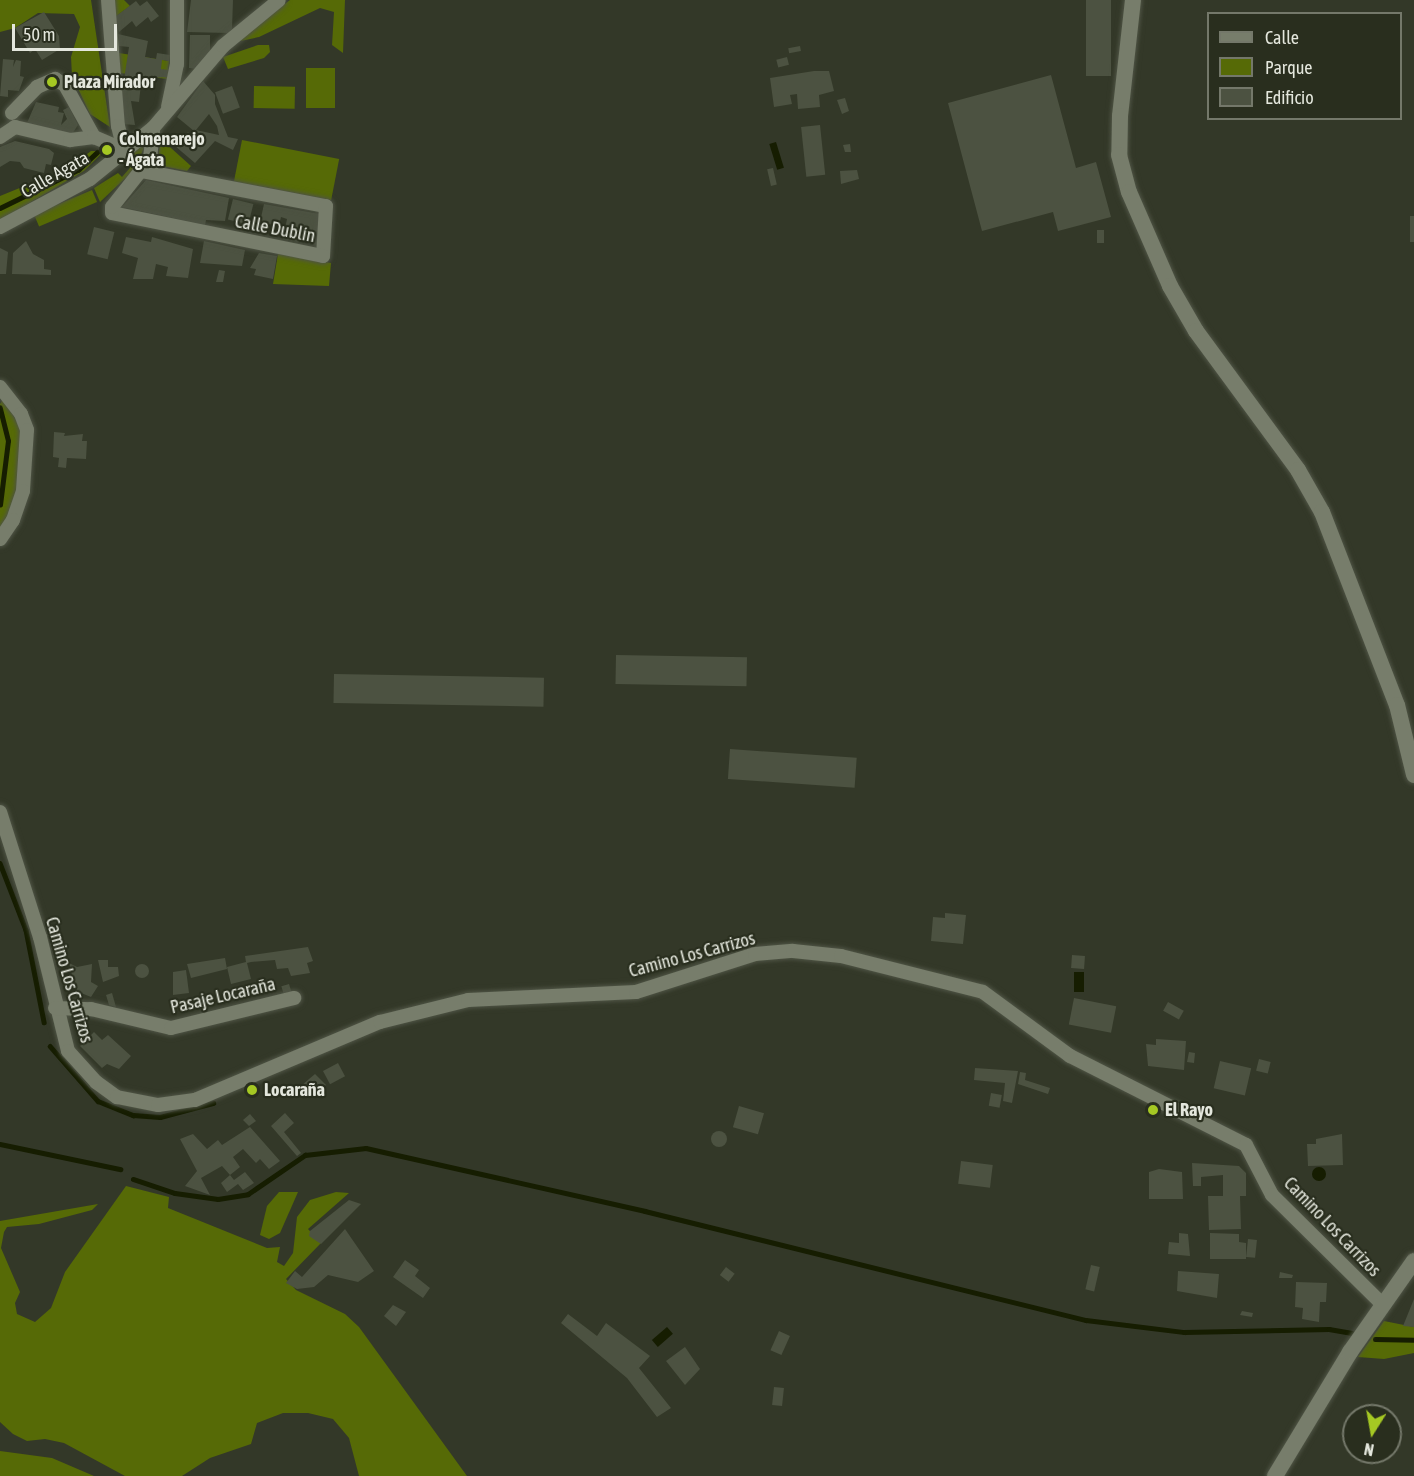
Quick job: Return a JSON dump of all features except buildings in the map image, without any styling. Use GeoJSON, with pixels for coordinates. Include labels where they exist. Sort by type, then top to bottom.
{"type":"FeatureCollection","features":[{"type":"Feature","properties":{"kind":"street"},"geometry":{"type":"LineString","coordinates":[[108,0],[118,126],[124,150]]}},
{"type":"Feature","properties":{"kind":"street"},"geometry":{"type":"LineString","coordinates":[[166,112],[177,64],[177,0]]}},
{"type":"Feature","properties":{"kind":"street","name":"Calle Agata"},"geometry":{"type":"LineString","coordinates":[[0,227],[90,179],[153,128],[223,46],[279,0]]}},
{"type":"Feature","properties":{"kind":"street"},"geometry":{"type":"LineString","coordinates":[[1133,0],[1120,116],[1119,155],[1129,192],[1170,286],[1196,331],[1298,470],[1322,512],[1397,705],[1414,776]]}},
{"type":"Feature","properties":{"kind":"street"},"geometry":{"type":"LineString","coordinates":[[177,64],[190,76],[200,73]]}},
{"type":"Feature","properties":{"kind":"street"},"geometry":{"type":"LineString","coordinates":[[15,128],[6,110],[37,87],[55,79],[65,85],[94,137]]}},
{"type":"Feature","properties":{"kind":"street"},"geometry":{"type":"LineString","coordinates":[[0,137],[15,128],[70,140],[94,137],[124,150]]}},
{"type":"Feature","properties":{"kind":"street","name":"Calle Dublín"},"geometry":{"type":"LineString","coordinates":[[142,171],[326,206],[323,256],[112,213],[112,207],[150,159],[153,128]]}},
{"type":"Feature","properties":{"kind":"street"},"geometry":{"type":"LineString","coordinates":[[0,387],[21,414],[27,430],[23,491],[13,520],[0,539]]}},
{"type":"Feature","properties":{"kind":"street","name":"Camino Los Carrizos"},"geometry":{"type":"LineString","coordinates":[[0,812],[40,937],[55,1008],[68,1050],[96,1082],[117,1096],[158,1105],[195,1100],[380,1022],[468,1000],[636,992],[755,954],[793,951],[841,956],[983,992],[1070,1056],[1246,1146],[1272,1195],[1383,1305]]}},
{"type":"Feature","properties":{"kind":"street","name":"Pasaje Locaraña"},"geometry":{"type":"LineString","coordinates":[[55,1008],[91,1009],[171,1028],[294,998]]}},
{"type":"Feature","properties":{"kind":"street"},"geometry":{"type":"LineString","coordinates":[[1275,1476],[1414,1260]]}},
{"type":"Feature","properties":{"kind":"green space"},"geometry":{"type":"Polygon","coordinates":[[[0,0],[91,0],[110,127],[90,114],[72,76],[71,57],[80,27],[74,14],[38,13],[15,28],[0,32],[0,0]]]}},
{"type":"Feature","properties":{"kind":"green space"},"geometry":{"type":"Polygon","coordinates":[[[112,0],[124,0],[130,6],[115,17],[112,0]]]}},
{"type":"Feature","properties":{"kind":"green space"},"geometry":{"type":"Polygon","coordinates":[[[290,0],[345,0],[343,53],[332,45],[334,12],[320,8],[259,37],[236,42],[290,0]]]}},
{"type":"Feature","properties":{"kind":"green space"},"geometry":{"type":"Polygon","coordinates":[[[258,45],[269,45],[270,52],[264,58],[228,69],[223,57],[258,45]]]}},
{"type":"Feature","properties":{"kind":"green space"},"geometry":{"type":"Polygon","coordinates":[[[119,53],[169,61],[167,79],[120,73],[119,53]]]}},
{"type":"Feature","properties":{"kind":"green space"},"geometry":{"type":"Polygon","coordinates":[[[306,68],[335,68],[335,108],[306,108],[306,68]]]}},
{"type":"Feature","properties":{"kind":"green space"},"geometry":{"type":"Polygon","coordinates":[[[254,86],[295,87],[295,109],[254,108],[254,86]]]}},
{"type":"Feature","properties":{"kind":"green space"},"geometry":{"type":"Polygon","coordinates":[[[147,139],[136,168],[100,202],[94,188],[118,173],[122,177],[130,168],[127,164],[130,156],[147,139]]]}},
{"type":"Feature","properties":{"kind":"green space"},"geometry":{"type":"Polygon","coordinates":[[[161,139],[191,166],[187,171],[157,165],[161,139]]]}},
{"type":"Feature","properties":{"kind":"green space"},"geometry":{"type":"Polygon","coordinates":[[[242,140],[339,159],[331,200],[234,181],[242,140]]]}},
{"type":"Feature","properties":{"kind":"green space"},"geometry":{"type":"Polygon","coordinates":[[[91,151],[104,151],[84,171],[0,220],[0,196],[27,185],[33,190],[52,181],[91,151]]]}},
{"type":"Feature","properties":{"kind":"green space"},"geometry":{"type":"Polygon","coordinates":[[[92,190],[97,202],[39,227],[34,215],[92,190]]]}},
{"type":"Feature","properties":{"kind":"green space"},"geometry":{"type":"Polygon","coordinates":[[[278,254],[331,263],[329,286],[273,284],[278,254]]]}},
{"type":"Feature","properties":{"kind":"green space"},"geometry":{"type":"Polygon","coordinates":[[[3,399],[22,430],[19,485],[12,509],[0,528],[0,404],[3,399]]]}},
{"type":"Feature","properties":{"kind":"green space"},"geometry":{"type":"Polygon","coordinates":[[[126,1186],[169,1197],[168,1208],[267,1248],[280,1247],[277,1262],[284,1266],[293,1253],[297,1217],[310,1200],[336,1192],[349,1193],[308,1229],[321,1243],[286,1279],[296,1290],[345,1314],[359,1327],[467,1476],[359,1476],[349,1438],[333,1419],[308,1413],[283,1413],[257,1423],[251,1444],[210,1458],[182,1476],[125,1476],[64,1443],[45,1439],[27,1441],[13,1434],[0,1422],[0,1221],[98,1204],[92,1210],[39,1224],[7,1227],[4,1232],[1,1248],[20,1292],[15,1303],[17,1314],[35,1322],[51,1308],[65,1272],[126,1186]]]}},
{"type":"Feature","properties":{"kind":"green space"},"geometry":{"type":"Polygon","coordinates":[[[279,1192],[298,1192],[280,1233],[269,1239],[260,1235],[267,1206],[279,1192]]]}},
{"type":"Feature","properties":{"kind":"green space"},"geometry":{"type":"Polygon","coordinates":[[[1384,1321],[1414,1327],[1414,1353],[1384,1359],[1358,1357],[1384,1321]]]}},
{"type":"Feature","properties":{"kind":"green space"},"geometry":{"type":"Polygon","coordinates":[[[0,1451],[52,1458],[94,1476],[0,1476],[0,1451]]]}},
{"type":"Feature","properties":{"kind":"shaded area"},"geometry":{"type":"Polygon","coordinates":[[[776,142],[784,168],[777,170],[769,144],[776,142]]]}},
{"type":"Feature","properties":{"kind":"shaded area"},"geometry":{"type":"Polygon","coordinates":[[[1074,972],[1084,972],[1084,992],[1074,992],[1074,972]]]}},
{"type":"Feature","properties":{"kind":"shaded area"},"geometry":{"type":"Polygon","coordinates":[[[1316,1167],[1322,1167],[1326,1174],[1322,1181],[1316,1181],[1312,1177],[1312,1171],[1316,1167]]]}},
{"type":"Feature","properties":{"kind":"shaded area"},"geometry":{"type":"Polygon","coordinates":[[[667,1327],[673,1334],[658,1347],[652,1340],[667,1327]]]}},
{"type":"Feature","properties":{"kind":"waterway"},"geometry":{"type":"LineString","coordinates":[[0,208],[78,170],[97,152]]}},
{"type":"Feature","properties":{"kind":"waterway"},"geometry":{"type":"LineString","coordinates":[[0,408],[8,441],[0,505]]}},
{"type":"Feature","properties":{"kind":"waterway"},"geometry":{"type":"LineString","coordinates":[[0,863],[26,930],[44,1022]]}},
{"type":"Feature","properties":{"kind":"waterway"},"geometry":{"type":"LineString","coordinates":[[50,1046],[98,1101],[133,1115],[160,1117],[213,1103]]}},
{"type":"Feature","properties":{"kind":"waterway"},"geometry":{"type":"LineString","coordinates":[[0,1144],[120,1169]]}},
{"type":"Feature","properties":{"kind":"waterway"},"geometry":{"type":"LineString","coordinates":[[133,1179],[175,1193],[218,1199],[248,1194],[305,1155],[366,1148],[645,1211],[1086,1320],[1184,1332],[1329,1329],[1352,1333]]}},
{"type":"Feature","properties":{"kind":"waterway"},"geometry":{"type":"LineString","coordinates":[[1375,1339],[1414,1340]]}},
{"type":"Feature","properties":{"kind":"place","name":"Plaza Mirador"},"geometry":{"type":"Point","coordinates":[52,82]}},
{"type":"Feature","properties":{"kind":"place","name":"Colmenarejo - Ágata"},"geometry":{"type":"Point","coordinates":[107,150]}},
{"type":"Feature","properties":{"kind":"place","name":"Locaraña"},"geometry":{"type":"Point","coordinates":[252,1090]}},
{"type":"Feature","properties":{"kind":"place","name":"El Rayo"},"geometry":{"type":"Point","coordinates":[1153,1110]}}]}
